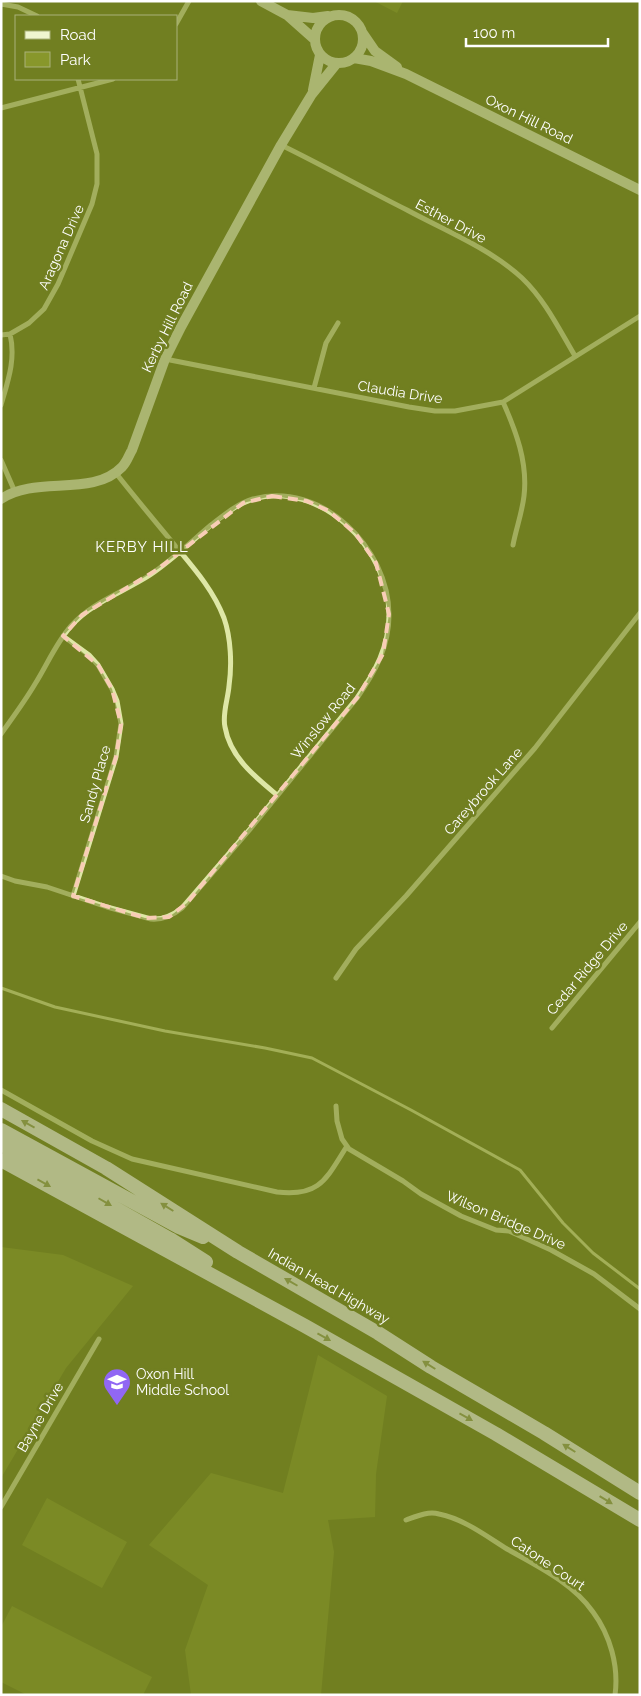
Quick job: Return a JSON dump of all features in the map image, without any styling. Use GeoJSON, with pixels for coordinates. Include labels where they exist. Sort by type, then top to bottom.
{"type":"FeatureCollection","features":[{"type":"Feature","properties":{"kind":"highway","name":"Indian Head Highway"},"geometry":{"type":"LineString","coordinates":[[1,1109],[106,1168],[238,1252],[378,1333],[640,1492]]}},
{"type":"Feature","properties":{"kind":"highway"},"geometry":{"type":"LineString","coordinates":[[1,1130],[179,1227],[238,1252]]}},
{"type":"Feature","properties":{"kind":"highway"},"geometry":{"type":"LineString","coordinates":[[1,1144],[170,1239],[305,1326]]}},
{"type":"Feature","properties":{"kind":"highway"},"geometry":{"type":"LineString","coordinates":[[1,1160],[305,1326],[496,1434],[640,1520]]}},
{"type":"Feature","properties":{"kind":"main road"},"geometry":{"type":"LineString","coordinates":[[261,1],[286,15],[314,38]]}},
{"type":"Feature","properties":{"kind":"main road"},"geometry":{"type":"LineString","coordinates":[[286,15],[313,18],[337,14],[353,18],[359,24],[363,42],[360,51],[354,58],[343,63],[328,60],[320,55],[316,47],[314,38],[318,25],[329,16]]}},
{"type":"Feature","properties":{"kind":"main road","name":"Oxon Hill Road"},"geometry":{"type":"LineString","coordinates":[[362,32],[375,51],[406,74]]}},
{"type":"Feature","properties":{"kind":"main road","name":"Kerby Hill Road"},"geometry":{"type":"LineString","coordinates":[[312,94],[320,55]]}},
{"type":"Feature","properties":{"kind":"main road","name":"Oxon Hill Road"},"geometry":{"type":"LineString","coordinates":[[354,58],[371,61],[406,74],[640,190]]}},
{"type":"Feature","properties":{"kind":"main road","name":"Kerby Hill Road"},"geometry":{"type":"LineString","coordinates":[[1,499],[15,492],[92,482],[107,478],[122,467],[132,450],[164,359],[208,275],[312,94],[337,63]]}},
{"type":"Feature","properties":{"kind":"street"},"geometry":{"type":"LineString","coordinates":[[178,20],[189,1]]}},
{"type":"Feature","properties":{"kind":"street"},"geometry":{"type":"LineString","coordinates":[[1,4],[18,7],[35,15]]}},
{"type":"Feature","properties":{"kind":"street","name":"Aragona Drive"},"geometry":{"type":"LineString","coordinates":[[10,334],[34,320],[44,308],[62,275],[92,204],[98,184],[97,154],[78,80]]}},
{"type":"Feature","properties":{"kind":"street"},"geometry":{"type":"LineString","coordinates":[[1,108],[109,80]]}},
{"type":"Feature","properties":{"kind":"street","name":"Esther Drive"},"geometry":{"type":"LineString","coordinates":[[281,145],[445,230],[485,252],[512,270],[529,285],[539,298],[575,356]]}},
{"type":"Feature","properties":{"kind":"street","name":"Claudia Drive"},"geometry":{"type":"LineString","coordinates":[[164,359],[409,407],[435,411],[462,410],[503,402],[640,316]]}},
{"type":"Feature","properties":{"kind":"street"},"geometry":{"type":"LineString","coordinates":[[314,388],[326,343],[338,322]]}},
{"type":"Feature","properties":{"kind":"street"},"geometry":{"type":"LineString","coordinates":[[1,335],[10,334],[13,346],[11,373],[1,405]]}},
{"type":"Feature","properties":{"kind":"street"},"geometry":{"type":"LineString","coordinates":[[503,402],[517,435],[524,474],[524,497],[512,545]]}},
{"type":"Feature","properties":{"kind":"street"},"geometry":{"type":"LineString","coordinates":[[1,460],[15,492]]}},
{"type":"Feature","properties":{"kind":"street"},"geometry":{"type":"LineString","coordinates":[[115,472],[214,596],[225,621],[229,644],[230,676],[224,726],[236,755],[245,767],[277,795]]}},
{"type":"Feature","properties":{"kind":"street","name":"Winslow Road"},"geometry":{"type":"LineString","coordinates":[[1,734],[35,684],[63,636],[82,615],[148,576],[226,513],[250,500],[277,496],[292,497],[307,501],[329,511],[356,534],[370,551],[376,563],[384,585],[389,614],[385,643],[379,664],[357,698],[187,903],[169,917],[151,920],[48,887],[15,881],[1,876]]}},
{"type":"Feature","properties":{"kind":"street","name":"Careybrook Lane"},"geometry":{"type":"LineString","coordinates":[[336,978],[356,949],[412,889],[535,748],[640,613]]}},
{"type":"Feature","properties":{"kind":"street","name":"Sandy Place"},"geometry":{"type":"LineString","coordinates":[[63,636],[89,655],[98,665],[112,689],[121,724],[116,757],[73,896]]}},
{"type":"Feature","properties":{"kind":"street","name":"Cedar Ridge Drive"},"geometry":{"type":"LineString","coordinates":[[552,1028],[640,922]]}},
{"type":"Feature","properties":{"kind":"street"},"geometry":{"type":"LineString","coordinates":[[1,1090],[92,1141],[132,1160],[277,1192],[297,1193],[309,1191],[319,1185],[327,1177],[347,1146],[342,1139],[337,1121],[336,1106]]}},
{"type":"Feature","properties":{"kind":"street","name":"Wilson Bridge Drive"},"geometry":{"type":"LineString","coordinates":[[347,1146],[356,1154],[403,1181],[421,1194],[461,1216],[496,1230],[509,1231],[551,1250],[594,1274],[640,1308]]}},
{"type":"Feature","properties":{"kind":"street","name":"Bayne Drive"},"geometry":{"type":"LineString","coordinates":[[1,1507],[99,1339]]}},
{"type":"Feature","properties":{"kind":"street","name":"Catone Court"},"geometry":{"type":"LineString","coordinates":[[406,1520],[426,1514],[438,1514],[454,1518],[531,1563],[576,1593],[595,1614],[610,1646],[616,1677],[615,1695]]}},
{"type":"Feature","properties":{"kind":"highlighted area"},"geometry":{"type":"Polygon","coordinates":[[[272,496],[307,501],[329,511],[356,534],[376,563],[389,614],[383,654],[357,698],[187,903],[169,917],[145,918],[73,896],[116,757],[121,724],[112,689],[98,665],[63,636],[82,615],[158,569],[243,503],[272,496]]]}},
{"type":"Feature","properties":{"kind":"green space"},"geometry":{"type":"Polygon","coordinates":[[[374,1],[403,1],[397,13],[374,1]]]}},
{"type":"Feature","properties":{"kind":"green space"},"geometry":{"type":"Polygon","coordinates":[[[1,1247],[63,1255],[133,1286],[66,1368],[1,1478],[1,1247]]]}},
{"type":"Feature","properties":{"kind":"green space"},"geometry":{"type":"Polygon","coordinates":[[[318,1355],[387,1396],[376,1474],[375,1517],[328,1520],[334,1552],[321,1695],[191,1695],[185,1650],[208,1585],[149,1545],[211,1473],[283,1493],[318,1355]]]}},
{"type":"Feature","properties":{"kind":"green space"},"geometry":{"type":"Polygon","coordinates":[[[47,1498],[127,1542],[102,1588],[22,1545],[47,1498]]]}},
{"type":"Feature","properties":{"kind":"green space"},"geometry":{"type":"Polygon","coordinates":[[[12,1606],[152,1677],[143,1695],[27,1695],[1,1682],[1,1627],[12,1606]]]}},
{"type":"Feature","properties":{"kind":"waterway"},"geometry":{"type":"LineString","coordinates":[[1,988],[55,1007],[165,1031],[312,1058],[520,1170],[563,1223],[593,1253],[640,1289]]}},
{"type":"Feature","properties":{"kind":"place","name":"Oxon Hill Middle School"},"geometry":{"type":"Point","coordinates":[117,1406]}},
{"type":"Feature","properties":{"kind":"district","name":"KERBY HILL"},"geometry":{"type":"Point","coordinates":[142,547]}}]}
